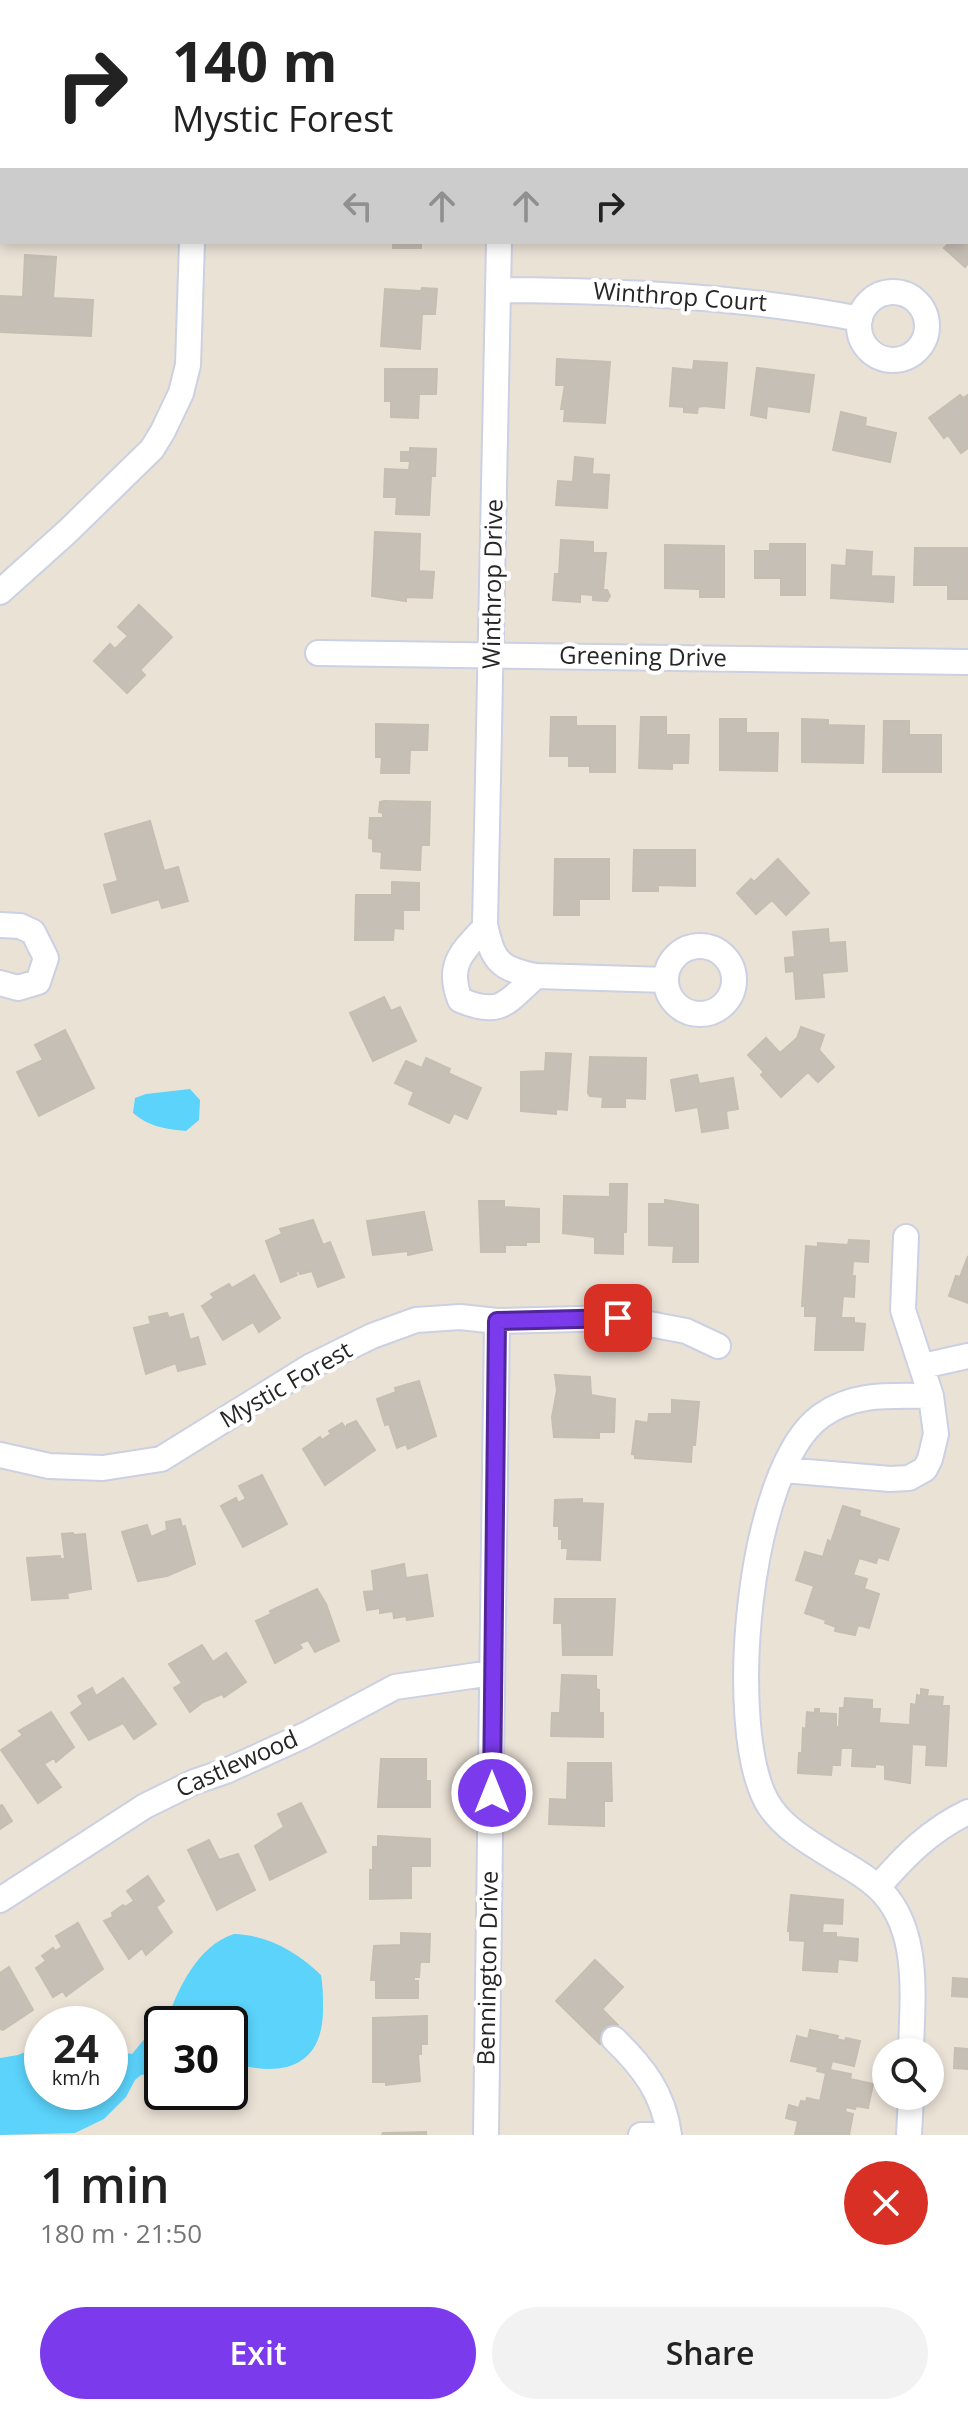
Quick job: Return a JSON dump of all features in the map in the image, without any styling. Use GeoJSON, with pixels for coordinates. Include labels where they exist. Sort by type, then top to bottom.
{"type":"FeatureCollection","features":[{"type":"Feature","properties":{"kind":"street"},"geometry":{"type":"LineString","coordinates":[[0,592],[152,449],[163,431],[181,393],[188,365],[192,244]]}},
{"type":"Feature","properties":{"kind":"street","name":"Winthrop Drive"},"geometry":{"type":"LineString","coordinates":[[499,244],[485,927],[489,948],[501,965],[536,976]]}},
{"type":"Feature","properties":{"kind":"street","name":"Winthrop Court"},"geometry":{"type":"LineString","coordinates":[[499,290],[730,298],[790,305],[860,319]]}},
{"type":"Feature","properties":{"kind":"street","name":"Greening Drive"},"geometry":{"type":"LineString","coordinates":[[318,653],[968,662]]}},
{"type":"Feature","properties":{"kind":"street"},"geometry":{"type":"LineString","coordinates":[[0,925],[20,926],[33,932],[46,958],[38,982],[18,988],[0,983]]}},
{"type":"Feature","properties":{"kind":"street"},"geometry":{"type":"LineString","coordinates":[[485,927],[457,958],[455,987],[460,1000],[481,1008],[500,1007],[536,976],[666,980]]}},
{"type":"Feature","properties":{"kind":"street"},"geometry":{"type":"LineString","coordinates":[[783,1470],[890,1479],[909,1478],[925,1469],[935,1449],[936,1434],[931,1396],[903,1310],[906,1237]]}},
{"type":"Feature","properties":{"kind":"street","name":"Mystic Forest"},"geometry":{"type":"LineString","coordinates":[[0,1455],[49,1466],[103,1468],[161,1459],[311,1366],[372,1336],[416,1320],[460,1317],[497,1321],[618,1318],[686,1331],[718,1346]]}},
{"type":"Feature","properties":{"kind":"street","name":"Bennington Drive"},"geometry":{"type":"LineString","coordinates":[[486,2135],[497,1321]]}},
{"type":"Feature","properties":{"kind":"street"},"geometry":{"type":"LineString","coordinates":[[923,1366],[968,1356]]}},
{"type":"Feature","properties":{"kind":"street"},"geometry":{"type":"LineString","coordinates":[[911,2038],[910,1950],[896,1910],[878,1887],[860,1872],[797,1835],[767,1801],[750,1745],[748,1627],[756,1555],[783,1470],[804,1431],[835,1407],[866,1396],[931,1396]]}},
{"type":"Feature","properties":{"kind":"street","name":"Castlewood"},"geometry":{"type":"LineString","coordinates":[[0,1900],[145,1806],[305,1735],[395,1687],[492,1673]]}},
{"type":"Feature","properties":{"kind":"street"},"geometry":{"type":"LineString","coordinates":[[878,1887],[908,1853],[941,1824],[968,1812]]}},
{"type":"Feature","properties":{"kind":"street"},"geometry":{"type":"LineString","coordinates":[[614,2039],[654,2086],[667,2115],[669,2135]]}},
{"type":"Feature","properties":{"kind":"street"},"geometry":{"type":"LineString","coordinates":[[909,2135],[910,2110]]}},
{"type":"Feature","properties":{"kind":"street"},"geometry":{"type":"LineString","coordinates":[[641,2135],[651,2135]]}},
{"type":"Feature","properties":{"kind":"water"},"geometry":{"type":"Polygon","coordinates":[[[190,1089],[200,1100],[199,1120],[186,1131],[158,1126],[133,1113],[135,1098],[190,1089]]]}},
{"type":"Feature","properties":{"kind":"water"},"geometry":{"type":"Polygon","coordinates":[[[234,1934],[270,1941],[302,1959],[321,1975],[321,2028],[316,2044],[296,2064],[266,2069],[248,2067],[248,2006],[173,2006],[190,1971],[221,1940],[234,1934]]]}},
{"type":"Feature","properties":{"kind":"water"},"geometry":{"type":"Polygon","coordinates":[[[144,2039],[144,2075],[135,2080],[128,2093],[128,2053],[132,2054],[144,2039]]]}},
{"type":"Feature","properties":{"kind":"water"},"geometry":{"type":"Polygon","coordinates":[[[24,2052],[24,2110],[113,2110],[104,2119],[75,2133],[0,2135],[0,2058],[24,2052]]]}},
{"type":"Feature","properties":{"kind":"building"},"geometry":{"type":"Polygon","coordinates":[[[393,244],[421,244],[421,248],[393,248],[393,244]]]}},
{"type":"Feature","properties":{"kind":"building"},"geometry":{"type":"Polygon","coordinates":[[[948,244],[967,244],[968,263],[965,267],[944,248],[948,244]]]}},
{"type":"Feature","properties":{"kind":"building"},"geometry":{"type":"Polygon","coordinates":[[[25,255],[56,257],[53,298],[93,300],[91,336],[0,332],[0,296],[23,297],[25,255]]]}},
{"type":"Feature","properties":{"kind":"building"},"geometry":{"type":"Polygon","coordinates":[[[422,288],[437,289],[435,314],[422,314],[420,349],[381,346],[385,289],[421,291],[422,288]]]}},
{"type":"Feature","properties":{"kind":"building"},"geometry":{"type":"Polygon","coordinates":[[[557,359],[610,362],[605,423],[564,421],[565,409],[561,409],[565,385],[556,385],[557,359]]]}},
{"type":"Feature","properties":{"kind":"building"},"geometry":{"type":"Polygon","coordinates":[[[694,361],[727,363],[724,408],[703,406],[698,407],[697,413],[684,412],[684,407],[670,406],[673,368],[693,370],[694,361]]]}},
{"type":"Feature","properties":{"kind":"building"},"geometry":{"type":"Polygon","coordinates":[[[757,368],[814,375],[809,412],[767,406],[766,418],[751,415],[757,368]]]}},
{"type":"Feature","properties":{"kind":"building"},"geometry":{"type":"Polygon","coordinates":[[[385,369],[437,369],[436,394],[419,394],[418,418],[391,417],[391,401],[385,401],[385,369]]]}},
{"type":"Feature","properties":{"kind":"building"},"geometry":{"type":"Polygon","coordinates":[[[960,395],[963,398],[968,395],[968,448],[961,453],[948,435],[944,438],[929,418],[960,395]]]}},
{"type":"Feature","properties":{"kind":"building"},"geometry":{"type":"Polygon","coordinates":[[[841,412],[866,418],[865,426],[896,433],[890,462],[833,450],[841,412]]]}},
{"type":"Feature","properties":{"kind":"building"},"geometry":{"type":"Polygon","coordinates":[[[410,448],[436,449],[429,515],[396,514],[397,497],[384,497],[385,469],[409,470],[410,461],[401,461],[401,452],[410,452],[410,448]]]}},
{"type":"Feature","properties":{"kind":"building"},"geometry":{"type":"Polygon","coordinates":[[[575,457],[593,459],[592,474],[609,475],[607,508],[556,505],[558,481],[573,482],[575,457]]]}},
{"type":"Feature","properties":{"kind":"building"},"geometry":{"type":"Polygon","coordinates":[[[375,532],[420,534],[419,571],[434,572],[432,598],[406,597],[406,601],[372,596],[375,532]]]}},
{"type":"Feature","properties":{"kind":"building"},"geometry":{"type":"Polygon","coordinates":[[[561,540],[593,542],[593,553],[606,553],[603,590],[607,590],[610,596],[607,601],[593,600],[593,595],[580,594],[580,602],[553,600],[555,574],[559,574],[561,540]]]}},
{"type":"Feature","properties":{"kind":"building"},"geometry":{"type":"Polygon","coordinates":[[[770,544],[805,544],[805,595],[781,595],[781,578],[755,578],[755,551],[770,551],[770,544]]]}},
{"type":"Feature","properties":{"kind":"building"},"geometry":{"type":"Polygon","coordinates":[[[665,545],[724,546],[724,597],[700,597],[700,589],[665,588],[665,545]]]}},
{"type":"Feature","properties":{"kind":"building"},"geometry":{"type":"Polygon","coordinates":[[[915,548],[968,548],[968,599],[948,599],[948,585],[914,585],[915,548]]]}},
{"type":"Feature","properties":{"kind":"building"},"geometry":{"type":"Polygon","coordinates":[[[847,550],[872,552],[871,576],[894,577],[893,602],[831,598],[832,565],[846,566],[847,550]]]}},
{"type":"Feature","properties":{"kind":"building"},"geometry":{"type":"Polygon","coordinates":[[[139,605],[172,637],[140,670],[145,675],[127,693],[94,661],[110,644],[115,649],[128,636],[118,627],[139,605]]]}},
{"type":"Feature","properties":{"kind":"building"},"geometry":{"type":"Polygon","coordinates":[[[551,717],[576,717],[576,726],[615,726],[615,772],[590,772],[590,766],[569,766],[569,756],[550,756],[551,717]]]}},
{"type":"Feature","properties":{"kind":"building"},"geometry":{"type":"Polygon","coordinates":[[[641,717],[666,717],[666,735],[689,735],[688,763],[672,763],[672,769],[639,768],[641,717]]]}},
{"type":"Feature","properties":{"kind":"building"},"geometry":{"type":"Polygon","coordinates":[[[720,719],[746,719],[746,733],[778,733],[777,771],[720,770],[720,719]]]}},
{"type":"Feature","properties":{"kind":"building"},"geometry":{"type":"Polygon","coordinates":[[[802,719],[828,720],[828,725],[864,726],[863,763],[802,762],[802,719]]]}},
{"type":"Feature","properties":{"kind":"building"},"geometry":{"type":"Polygon","coordinates":[[[884,721],[909,721],[909,735],[941,735],[941,772],[883,772],[884,721]]]}},
{"type":"Feature","properties":{"kind":"building"},"geometry":{"type":"Polygon","coordinates":[[[376,724],[428,725],[427,750],[410,750],[409,773],[381,773],[382,757],[376,757],[376,724]]]}},
{"type":"Feature","properties":{"kind":"building"},"geometry":{"type":"Polygon","coordinates":[[[380,802],[430,802],[429,845],[421,845],[420,870],[381,868],[382,852],[373,851],[373,839],[369,838],[370,818],[383,818],[383,813],[379,812],[380,802]]]}},
{"type":"Feature","properties":{"kind":"building"},"geometry":{"type":"Polygon","coordinates":[[[150,821],[164,871],[178,867],[188,901],[162,908],[159,899],[112,913],[104,885],[118,881],[105,834],[150,821]]]}},
{"type":"Feature","properties":{"kind":"building"},"geometry":{"type":"Polygon","coordinates":[[[634,850],[695,850],[695,886],[658,885],[658,891],[633,891],[634,850]]]}},
{"type":"Feature","properties":{"kind":"building"},"geometry":{"type":"Polygon","coordinates":[[[555,859],[609,859],[609,899],[579,899],[579,915],[554,915],[555,859]]]}},
{"type":"Feature","properties":{"kind":"building"},"geometry":{"type":"Polygon","coordinates":[[[778,859],[809,893],[786,915],[772,900],[756,914],[737,893],[778,859]]]}},
{"type":"Feature","properties":{"kind":"building"},"geometry":{"type":"Polygon","coordinates":[[[392,882],[419,883],[419,910],[403,910],[403,929],[394,928],[393,940],[355,940],[356,895],[392,895],[392,882]]]}},
{"type":"Feature","properties":{"kind":"building"},"geometry":{"type":"Polygon","coordinates":[[[828,929],[829,943],[845,942],[847,971],[822,973],[824,997],[796,999],[794,971],[786,972],[785,958],[795,957],[793,932],[828,929]]]}},
{"type":"Feature","properties":{"kind":"building"},"geometry":{"type":"Polygon","coordinates":[[[384,997],[391,1011],[400,1007],[416,1041],[373,1061],[350,1013],[384,997]]]}},
{"type":"Feature","properties":{"kind":"building"},"geometry":{"type":"Polygon","coordinates":[[[801,1027],[824,1035],[819,1050],[834,1067],[818,1082],[808,1072],[781,1097],[748,1055],[766,1038],[780,1053],[797,1038],[801,1027]]]}},
{"type":"Feature","properties":{"kind":"building"},"geometry":{"type":"Polygon","coordinates":[[[65,1030],[94,1088],[39,1116],[17,1072],[43,1060],[35,1045],[65,1030]]]}},
{"type":"Feature","properties":{"kind":"building"},"geometry":{"type":"Polygon","coordinates":[[[546,1053],[571,1054],[567,1110],[556,1109],[556,1114],[521,1111],[521,1072],[545,1071],[546,1053]]]}},
{"type":"Feature","properties":{"kind":"building"},"geometry":{"type":"Polygon","coordinates":[[[590,1057],[646,1058],[645,1099],[625,1098],[625,1107],[602,1107],[603,1097],[588,1093],[590,1057]]]}},
{"type":"Feature","properties":{"kind":"building"},"geometry":{"type":"Polygon","coordinates":[[[426,1058],[450,1069],[448,1073],[481,1088],[467,1119],[454,1113],[449,1123],[409,1104],[414,1092],[395,1083],[406,1061],[422,1068],[426,1058]]]}},
{"type":"Feature","properties":{"kind":"building"},"geometry":{"type":"Polygon","coordinates":[[[697,1075],[699,1084],[733,1078],[738,1109],[726,1111],[728,1128],[702,1132],[698,1107],[676,1111],[671,1080],[697,1075]]]}},
{"type":"Feature","properties":{"kind":"building"},"geometry":{"type":"Polygon","coordinates":[[[610,1184],[627,1184],[623,1254],[595,1253],[595,1237],[563,1233],[564,1196],[610,1197],[610,1184]]]}},
{"type":"Feature","properties":{"kind":"building"},"geometry":{"type":"Polygon","coordinates":[[[665,1200],[698,1205],[698,1262],[673,1262],[674,1246],[649,1245],[649,1204],[665,1204],[665,1200]]]}},
{"type":"Feature","properties":{"kind":"building"},"geometry":{"type":"Polygon","coordinates":[[[479,1201],[504,1201],[504,1207],[539,1209],[539,1242],[505,1245],[505,1252],[481,1252],[479,1201]]]}},
{"type":"Feature","properties":{"kind":"building"},"geometry":{"type":"Polygon","coordinates":[[[424,1212],[432,1250],[408,1255],[408,1251],[373,1255],[367,1221],[424,1212]]]}},
{"type":"Feature","properties":{"kind":"building"},"geometry":{"type":"Polygon","coordinates":[[[313,1220],[323,1245],[330,1242],[344,1277],[318,1287],[312,1271],[300,1274],[299,1271],[281,1282],[266,1241],[282,1234],[280,1229],[313,1220]]]}},
{"type":"Feature","properties":{"kind":"building"},"geometry":{"type":"Polygon","coordinates":[[[849,1240],[869,1241],[868,1262],[853,1261],[854,1297],[843,1296],[841,1318],[854,1318],[854,1323],[865,1324],[863,1350],[815,1350],[817,1316],[805,1316],[805,1306],[802,1306],[806,1246],[818,1247],[818,1243],[848,1245],[849,1240]]]}},
{"type":"Feature","properties":{"kind":"building"},"geometry":{"type":"Polygon","coordinates":[[[968,1256],[968,1303],[949,1296],[968,1256]]]}},
{"type":"Feature","properties":{"kind":"building"},"geometry":{"type":"Polygon","coordinates":[[[254,1275],[280,1318],[259,1332],[253,1322],[223,1340],[202,1306],[214,1298],[211,1294],[229,1284],[232,1288],[254,1275]]]}},
{"type":"Feature","properties":{"kind":"building"},"geometry":{"type":"Polygon","coordinates":[[[167,1313],[169,1318],[183,1314],[190,1340],[198,1337],[205,1364],[178,1371],[176,1363],[146,1374],[134,1328],[151,1324],[149,1317],[167,1313]]]}},
{"type":"Feature","properties":{"kind":"building"},"geometry":{"type":"Polygon","coordinates":[[[555,1375],[590,1377],[591,1395],[615,1399],[614,1432],[599,1432],[599,1438],[554,1437],[555,1375]]]}},
{"type":"Feature","properties":{"kind":"building"},"geometry":{"type":"Polygon","coordinates":[[[419,1381],[436,1436],[408,1449],[406,1444],[397,1448],[389,1424],[385,1425],[377,1399],[396,1392],[395,1388],[419,1381]]]}},
{"type":"Feature","properties":{"kind":"building"},"geometry":{"type":"Polygon","coordinates":[[[672,1400],[699,1402],[691,1462],[635,1458],[632,1454],[636,1421],[648,1423],[649,1414],[672,1414],[672,1400]]]}},
{"type":"Feature","properties":{"kind":"building"},"geometry":{"type":"Polygon","coordinates":[[[356,1421],[375,1450],[325,1485],[303,1449],[320,1437],[322,1440],[331,1434],[329,1431],[342,1423],[346,1429],[347,1425],[356,1421]]]}},
{"type":"Feature","properties":{"kind":"building"},"geometry":{"type":"Polygon","coordinates":[[[262,1475],[287,1524],[243,1547],[221,1506],[236,1498],[238,1503],[246,1499],[239,1486],[262,1475]]]}},
{"type":"Feature","properties":{"kind":"building"},"geometry":{"type":"Polygon","coordinates":[[[582,1499],[582,1503],[603,1504],[600,1560],[567,1559],[568,1548],[562,1548],[559,1526],[554,1526],[555,1500],[582,1499]]]}},
{"type":"Feature","properties":{"kind":"building"},"geometry":{"type":"Polygon","coordinates":[[[843,1506],[860,1511],[859,1516],[899,1529],[888,1560],[878,1557],[876,1563],[859,1558],[853,1575],[867,1579],[864,1589],[879,1594],[869,1628],[858,1625],[855,1635],[835,1631],[836,1627],[825,1623],[826,1620],[805,1613],[814,1586],[796,1580],[805,1552],[823,1557],[843,1506]]]}},
{"type":"Feature","properties":{"kind":"building"},"geometry":{"type":"Polygon","coordinates":[[[180,1519],[182,1527],[185,1526],[195,1564],[167,1576],[138,1581],[122,1532],[147,1525],[151,1537],[167,1530],[166,1522],[180,1519]]]}},
{"type":"Feature","properties":{"kind":"building"},"geometry":{"type":"Polygon","coordinates":[[[62,1534],[85,1534],[91,1589],[67,1593],[68,1598],[32,1600],[27,1558],[60,1556],[60,1559],[65,1559],[62,1534]]]}},
{"type":"Feature","properties":{"kind":"building"},"geometry":{"type":"Polygon","coordinates":[[[404,1564],[406,1578],[427,1575],[433,1616],[407,1620],[406,1616],[394,1618],[393,1611],[380,1613],[380,1608],[367,1610],[364,1592],[374,1591],[372,1571],[404,1564]]]}},
{"type":"Feature","properties":{"kind":"building"},"geometry":{"type":"Polygon","coordinates":[[[317,1589],[326,1604],[339,1641],[315,1652],[308,1640],[299,1644],[302,1648],[275,1663],[256,1621],[317,1589]]]}},
{"type":"Feature","properties":{"kind":"building"},"geometry":{"type":"Polygon","coordinates":[[[555,1599],[615,1599],[612,1655],[563,1655],[562,1623],[554,1623],[555,1599]]]}},
{"type":"Feature","properties":{"kind":"building"},"geometry":{"type":"Polygon","coordinates":[[[202,1645],[213,1662],[226,1653],[246,1682],[224,1697],[222,1694],[203,1702],[190,1712],[174,1688],[182,1683],[169,1664],[202,1645]]]}},
{"type":"Feature","properties":{"kind":"building"},"geometry":{"type":"Polygon","coordinates":[[[562,1675],[596,1676],[599,1713],[603,1713],[603,1737],[551,1736],[552,1713],[560,1713],[562,1675]]]}},
{"type":"Feature","properties":{"kind":"building"},"geometry":{"type":"Polygon","coordinates":[[[123,1678],[156,1724],[134,1739],[123,1723],[89,1740],[71,1713],[83,1704],[78,1696],[92,1688],[96,1696],[123,1678]]]}},
{"type":"Feature","properties":{"kind":"building"},"geometry":{"type":"Polygon","coordinates":[[[921,1689],[928,1690],[927,1696],[943,1697],[942,1706],[949,1706],[946,1766],[926,1765],[927,1745],[912,1744],[910,1783],[885,1779],[885,1765],[852,1766],[853,1748],[841,1748],[840,1765],[832,1765],[831,1775],[798,1773],[807,1712],[815,1713],[815,1709],[819,1709],[819,1713],[836,1714],[836,1727],[839,1727],[840,1708],[844,1708],[845,1698],[872,1700],[872,1709],[880,1709],[879,1723],[910,1725],[911,1704],[916,1705],[921,1689]]]}},
{"type":"Feature","properties":{"kind":"building"},"geometry":{"type":"Polygon","coordinates":[[[51,1712],[74,1747],[56,1762],[54,1758],[44,1764],[61,1787],[38,1803],[1,1750],[23,1735],[19,1731],[51,1712]]]}},
{"type":"Feature","properties":{"kind":"building"},"geometry":{"type":"Polygon","coordinates":[[[381,1759],[426,1759],[430,1807],[378,1807],[381,1759]]]}},
{"type":"Feature","properties":{"kind":"building"},"geometry":{"type":"Polygon","coordinates":[[[568,1763],[611,1763],[612,1801],[604,1801],[604,1826],[549,1824],[550,1799],[571,1800],[567,1798],[568,1763]]]}},
{"type":"Feature","properties":{"kind":"building"},"geometry":{"type":"Polygon","coordinates":[[[301,1803],[326,1852],[270,1880],[255,1846],[284,1827],[278,1814],[301,1803]]]}},
{"type":"Feature","properties":{"kind":"building"},"geometry":{"type":"Polygon","coordinates":[[[0,1806],[12,1821],[0,1829],[0,1806]]]}},
{"type":"Feature","properties":{"kind":"building"},"geometry":{"type":"Polygon","coordinates":[[[378,1836],[430,1839],[430,1866],[411,1866],[411,1898],[370,1899],[370,1870],[373,1870],[373,1847],[378,1847],[378,1836]]]}},
{"type":"Feature","properties":{"kind":"building"},"geometry":{"type":"Polygon","coordinates":[[[209,1840],[219,1860],[238,1854],[255,1890],[217,1910],[188,1850],[209,1840]]]}},
{"type":"Feature","properties":{"kind":"building"},"geometry":{"type":"Polygon","coordinates":[[[148,1876],[164,1901],[156,1907],[172,1932],[146,1955],[142,1948],[129,1959],[104,1921],[113,1917],[112,1913],[123,1905],[125,1907],[134,1901],[127,1891],[148,1876]]]}},
{"type":"Feature","properties":{"kind":"building"},"geometry":{"type":"Polygon","coordinates":[[[791,1895],[843,1900],[842,1924],[823,1923],[822,1933],[858,1939],[857,1961],[838,1959],[837,1972],[803,1970],[805,1941],[790,1940],[788,1931],[791,1895]]]}},
{"type":"Feature","properties":{"kind":"building"},"geometry":{"type":"Polygon","coordinates":[[[78,1923],[103,1969],[66,1996],[63,1991],[53,1997],[36,1968],[46,1961],[42,1956],[53,1948],[55,1951],[62,1947],[56,1936],[78,1923]]]}},
{"type":"Feature","properties":{"kind":"building"},"geometry":{"type":"Polygon","coordinates":[[[401,1933],[430,1934],[429,1962],[420,1962],[419,1977],[414,1977],[414,1981],[418,1981],[418,1998],[376,1998],[376,1980],[371,1980],[374,1946],[401,1945],[401,1933]]]}},
{"type":"Feature","properties":{"kind":"building"},"geometry":{"type":"Polygon","coordinates":[[[595,1960],[623,1987],[602,2009],[618,2025],[600,2044],[556,2001],[595,1960]]]}},
{"type":"Feature","properties":{"kind":"building"},"geometry":{"type":"Polygon","coordinates":[[[9,1967],[31,2006],[24,2006],[24,2016],[3,2030],[0,2029],[0,1973],[9,1967]]]}},
{"type":"Feature","properties":{"kind":"building"},"geometry":{"type":"Polygon","coordinates":[[[953,1978],[968,1979],[968,1997],[952,1996],[953,1978]]]}},
{"type":"Feature","properties":{"kind":"building"},"geometry":{"type":"Polygon","coordinates":[[[427,2016],[427,2044],[421,2044],[421,2054],[418,2054],[420,2081],[386,2085],[386,2082],[373,2082],[373,2018],[427,2016]]]}},
{"type":"Feature","properties":{"kind":"building"},"geometry":{"type":"Polygon","coordinates":[[[810,2030],[838,2036],[837,2039],[845,2041],[846,2038],[860,2041],[854,2066],[832,2061],[830,2070],[851,2074],[850,2079],[872,2084],[868,2108],[846,2107],[845,2112],[853,2114],[849,2135],[795,2135],[798,2121],[786,2118],[789,2105],[799,2108],[801,2101],[806,2102],[807,2098],[820,2101],[826,2073],[817,2071],[818,2067],[791,2061],[797,2036],[808,2039],[810,2030]]]}},
{"type":"Feature","properties":{"kind":"building"},"geometry":{"type":"Polygon","coordinates":[[[955,2048],[968,2049],[968,2069],[954,2068],[955,2048]]]}},
{"type":"Feature","properties":{"kind":"building"},"geometry":{"type":"Polygon","coordinates":[[[426,2132],[426,2135],[382,2135],[383,2133],[426,2132]]]}},
{"type":"Feature","properties":{"kind":"route"},"geometry":{"type":"LineString","coordinates":[[492,1793],[497,1321],[618,1318]]}}]}
